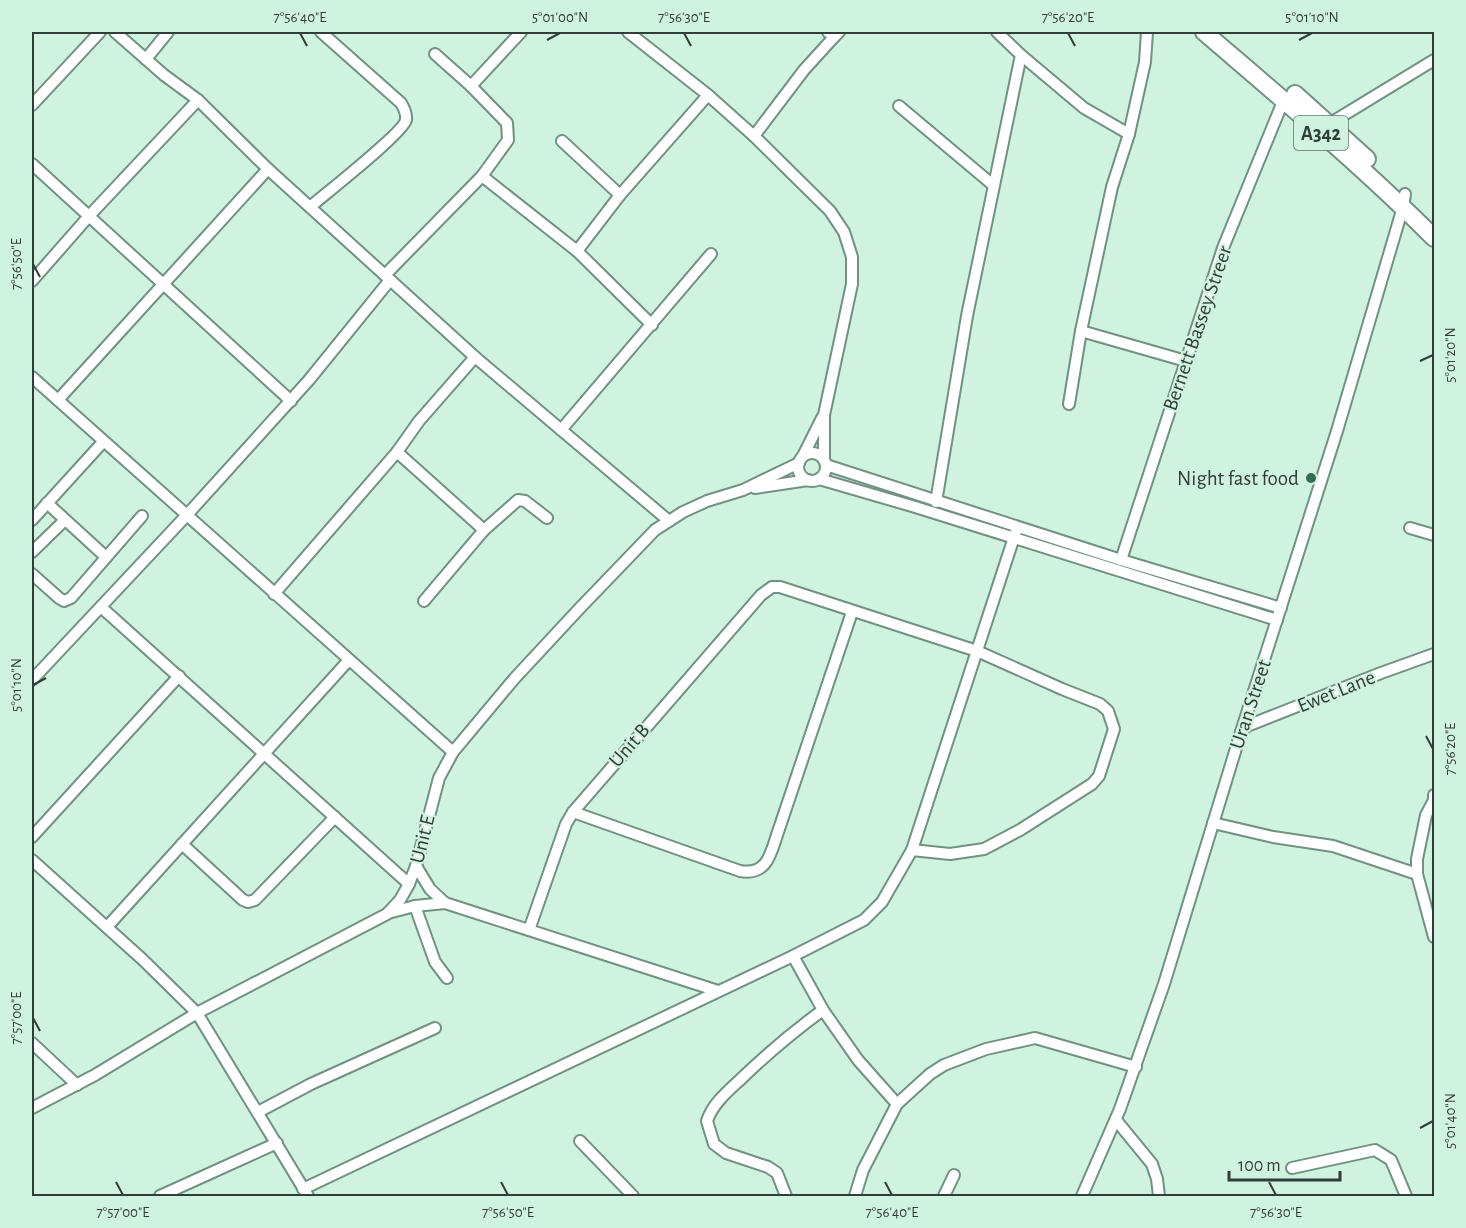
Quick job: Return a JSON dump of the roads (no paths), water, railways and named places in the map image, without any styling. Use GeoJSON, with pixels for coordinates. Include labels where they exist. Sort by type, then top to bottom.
{"type":"FeatureCollection","features":[{"type":"Feature","properties":{"kind":"highway","name":"A342"},"geometry":{"type":"LineString","coordinates":[[1204,32],[1434,225]]}},
{"type":"Feature","properties":{"kind":"highway","name":"A342"},"geometry":{"type":"LineString","coordinates":[[1219,32],[1329,124],[1404,201],[1434,238]]}},
{"type":"Feature","properties":{"kind":"street"},"geometry":{"type":"LineString","coordinates":[[32,105],[100,32]]}},
{"type":"Feature","properties":{"kind":"street"},"geometry":{"type":"LineString","coordinates":[[115,32],[164,75],[198,100],[268,169],[476,357],[669,521]]}},
{"type":"Feature","properties":{"kind":"street"},"geometry":{"type":"LineString","coordinates":[[146,59],[168,32]]}},
{"type":"Feature","properties":{"kind":"street"},"geometry":{"type":"LineString","coordinates":[[310,207],[393,136],[406,122],[406,112],[401,103],[321,32]]}},
{"type":"Feature","properties":{"kind":"street"},"geometry":{"type":"LineString","coordinates":[[471,86],[521,32]]}},
{"type":"Feature","properties":{"kind":"street"},"geometry":{"type":"LineString","coordinates":[[628,32],[708,95],[754,136],[830,211],[844,232],[852,257],[852,284],[824,415],[825,473],[814,479],[743,490]]}},
{"type":"Feature","properties":{"kind":"street"},"geometry":{"type":"LineString","coordinates":[[997,32],[1084,108],[1129,134]]}},
{"type":"Feature","properties":{"kind":"street"},"geometry":{"type":"LineString","coordinates":[[1069,404],[1081,331],[1112,187],[1129,134],[1145,62],[1147,32]]}},
{"type":"Feature","properties":{"kind":"street"},"geometry":{"type":"LineString","coordinates":[[754,136],[834,33]]}},
{"type":"Feature","properties":{"kind":"street"},"geometry":{"type":"LineString","coordinates":[[32,680],[291,401],[388,277],[482,176],[508,140],[507,123],[471,86],[435,54]]}},
{"type":"Feature","properties":{"kind":"street"},"geometry":{"type":"LineString","coordinates":[[936,502],[967,316],[1021,55]]}},
{"type":"Feature","properties":{"kind":"street"},"geometry":{"type":"LineString","coordinates":[[1329,124],[1434,60]]}},
{"type":"Feature","properties":{"kind":"street"},"geometry":{"type":"LineString","coordinates":[[577,251],[620,195],[708,95]]}},
{"type":"Feature","properties":{"kind":"street","name":"Bernett Bassey Streer"},"geometry":{"type":"LineString","coordinates":[[1121,560],[1223,249],[1284,99]]}},
{"type":"Feature","properties":{"kind":"street"},"geometry":{"type":"LineString","coordinates":[[32,281],[89,216],[198,100]]}},
{"type":"Feature","properties":{"kind":"street"},"geometry":{"type":"LineString","coordinates":[[899,106],[993,185]]}},
{"type":"Feature","properties":{"kind":"street"},"geometry":{"type":"LineString","coordinates":[[562,141],[620,195]]}},
{"type":"Feature","properties":{"kind":"street"},"geometry":{"type":"LineString","coordinates":[[32,164],[291,401]]}},
{"type":"Feature","properties":{"kind":"street"},"geometry":{"type":"LineString","coordinates":[[58,400],[268,169]]}},
{"type":"Feature","properties":{"kind":"street"},"geometry":{"type":"LineString","coordinates":[[482,176],[577,251],[652,325]]}},
{"type":"Feature","properties":{"kind":"street","name":"Uran Street"},"geometry":{"type":"LineString","coordinates":[[1082,1197],[1116,1120],[1164,984],[1337,431],[1404,201]]}},
{"type":"Feature","properties":{"kind":"street"},"geometry":{"type":"LineString","coordinates":[[561,430],[711,254]]}},
{"type":"Feature","properties":{"kind":"street"},"geometry":{"type":"LineString","coordinates":[[1081,331],[1186,361]]}},
{"type":"Feature","properties":{"kind":"street"},"geometry":{"type":"LineString","coordinates":[[274,594],[397,452],[419,421],[476,357]]}},
{"type":"Feature","properties":{"kind":"street"},"geometry":{"type":"LineString","coordinates":[[32,377],[453,752]]}},
{"type":"Feature","properties":{"kind":"street"},"geometry":{"type":"LineString","coordinates":[[824,415],[801,459],[800,474],[1121,560],[1281,608]]}},
{"type":"Feature","properties":{"kind":"street"},"geometry":{"type":"LineString","coordinates":[[32,520],[103,442]]}},
{"type":"Feature","properties":{"kind":"street"},"geometry":{"type":"LineString","coordinates":[[397,452],[484,530]]}},
{"type":"Feature","properties":{"kind":"street"},"geometry":{"type":"LineString","coordinates":[[743,490],[816,453],[825,462],[1016,533],[1277,620]]}},
{"type":"Feature","properties":{"kind":"street","name":"Unit E"},"geometry":{"type":"LineString","coordinates":[[32,1108],[77,1085],[197,1013],[387,914],[400,900],[409,884],[416,866],[436,787],[453,752],[514,679],[644,540],[669,521],[707,501],[743,490]]}},
{"type":"Feature","properties":{"kind":"street"},"geometry":{"type":"LineString","coordinates":[[424,601],[484,530],[518,500],[525,501],[547,518]]}},
{"type":"Feature","properties":{"kind":"street"},"geometry":{"type":"LineString","coordinates":[[47,503],[106,557]]}},
{"type":"Feature","properties":{"kind":"street"},"geometry":{"type":"LineString","coordinates":[[32,574],[64,601],[71,598],[142,516]]}},
{"type":"Feature","properties":{"kind":"street"},"geometry":{"type":"LineString","coordinates":[[32,552],[65,520]]}},
{"type":"Feature","properties":{"kind":"street"},"geometry":{"type":"LineString","coordinates":[[1410,528],[1434,535]]}},
{"type":"Feature","properties":{"kind":"street"},"geometry":{"type":"LineString","coordinates":[[32,860],[107,927],[197,1013],[305,1193],[864,920],[882,902],[912,850],[1016,533]]}},
{"type":"Feature","properties":{"kind":"street","name":"Unit B"},"geometry":{"type":"LineString","coordinates":[[529,930],[566,824],[573,812],[761,594],[772,587],[780,587],[852,612]]}},
{"type":"Feature","properties":{"kind":"street"},"geometry":{"type":"LineString","coordinates":[[101,607],[265,752],[409,884]]}},
{"type":"Feature","properties":{"kind":"street"},"geometry":{"type":"LineString","coordinates":[[573,812],[740,871],[753,873],[759,870],[766,864],[779,829],[852,612],[976,651],[1100,704],[1108,711],[1113,729],[1100,776],[1092,784],[1020,830],[984,849],[950,854],[912,850]]}},
{"type":"Feature","properties":{"kind":"street","name":"Ewet Lane"},"geometry":{"type":"LineString","coordinates":[[1241,732],[1247,726],[1434,654]]}},
{"type":"Feature","properties":{"kind":"street"},"geometry":{"type":"LineString","coordinates":[[107,927],[349,660]]}},
{"type":"Feature","properties":{"kind":"street"},"geometry":{"type":"LineString","coordinates":[[32,837],[179,676]]}},
{"type":"Feature","properties":{"kind":"street"},"geometry":{"type":"LineString","coordinates":[[1434,795],[1434,800],[1426,815],[1417,859],[1418,874],[1434,937]]}},
{"type":"Feature","properties":{"kind":"street"},"geometry":{"type":"LineString","coordinates":[[182,844],[248,902],[255,900],[335,817]]}},
{"type":"Feature","properties":{"kind":"street"},"geometry":{"type":"LineString","coordinates":[[1213,823],[1274,837],[1333,846],[1418,874]]}},
{"type":"Feature","properties":{"kind":"street"},"geometry":{"type":"LineString","coordinates":[[416,866],[430,889],[445,903]]}},
{"type":"Feature","properties":{"kind":"street"},"geometry":{"type":"LineString","coordinates":[[387,914],[415,906],[445,903],[718,991]]}},
{"type":"Feature","properties":{"kind":"street"},"geometry":{"type":"LineString","coordinates":[[415,906],[431,953],[447,978]]}},
{"type":"Feature","properties":{"kind":"street"},"geometry":{"type":"LineString","coordinates":[[793,956],[823,1010],[858,1060],[897,1104]]}},
{"type":"Feature","properties":{"kind":"street"},"geometry":{"type":"LineString","coordinates":[[786,1197],[777,1173],[768,1167],[726,1153],[714,1144],[707,1121],[716,1104],[764,1057],[782,1040],[823,1010]]}},
{"type":"Feature","properties":{"kind":"street"},"geometry":{"type":"LineString","coordinates":[[258,1112],[311,1084],[435,1028]]}},
{"type":"Feature","properties":{"kind":"street"},"geometry":{"type":"LineString","coordinates":[[855,1197],[863,1170],[897,1104],[930,1074],[944,1065],[986,1049],[1035,1038],[1136,1066]]}},
{"type":"Feature","properties":{"kind":"street"},"geometry":{"type":"LineString","coordinates":[[32,1043],[77,1085]]}},
{"type":"Feature","properties":{"kind":"street"},"geometry":{"type":"LineString","coordinates":[[1116,1120],[1152,1164],[1159,1197]]}},
{"type":"Feature","properties":{"kind":"street"},"geometry":{"type":"LineString","coordinates":[[580,1141],[633,1197]]}},
{"type":"Feature","properties":{"kind":"street"},"geometry":{"type":"LineString","coordinates":[[160,1197],[277,1143]]}},
{"type":"Feature","properties":{"kind":"street"},"geometry":{"type":"LineString","coordinates":[[1292,1168],[1375,1150],[1391,1160],[1406,1197]]}},
{"type":"Feature","properties":{"kind":"street"},"geometry":{"type":"LineString","coordinates":[[944,1197],[954,1174]]}},
{"type":"Feature","properties":{"kind":"place","name":"Night fast food"},"geometry":{"type":"Point","coordinates":[1311,478]}}]}
